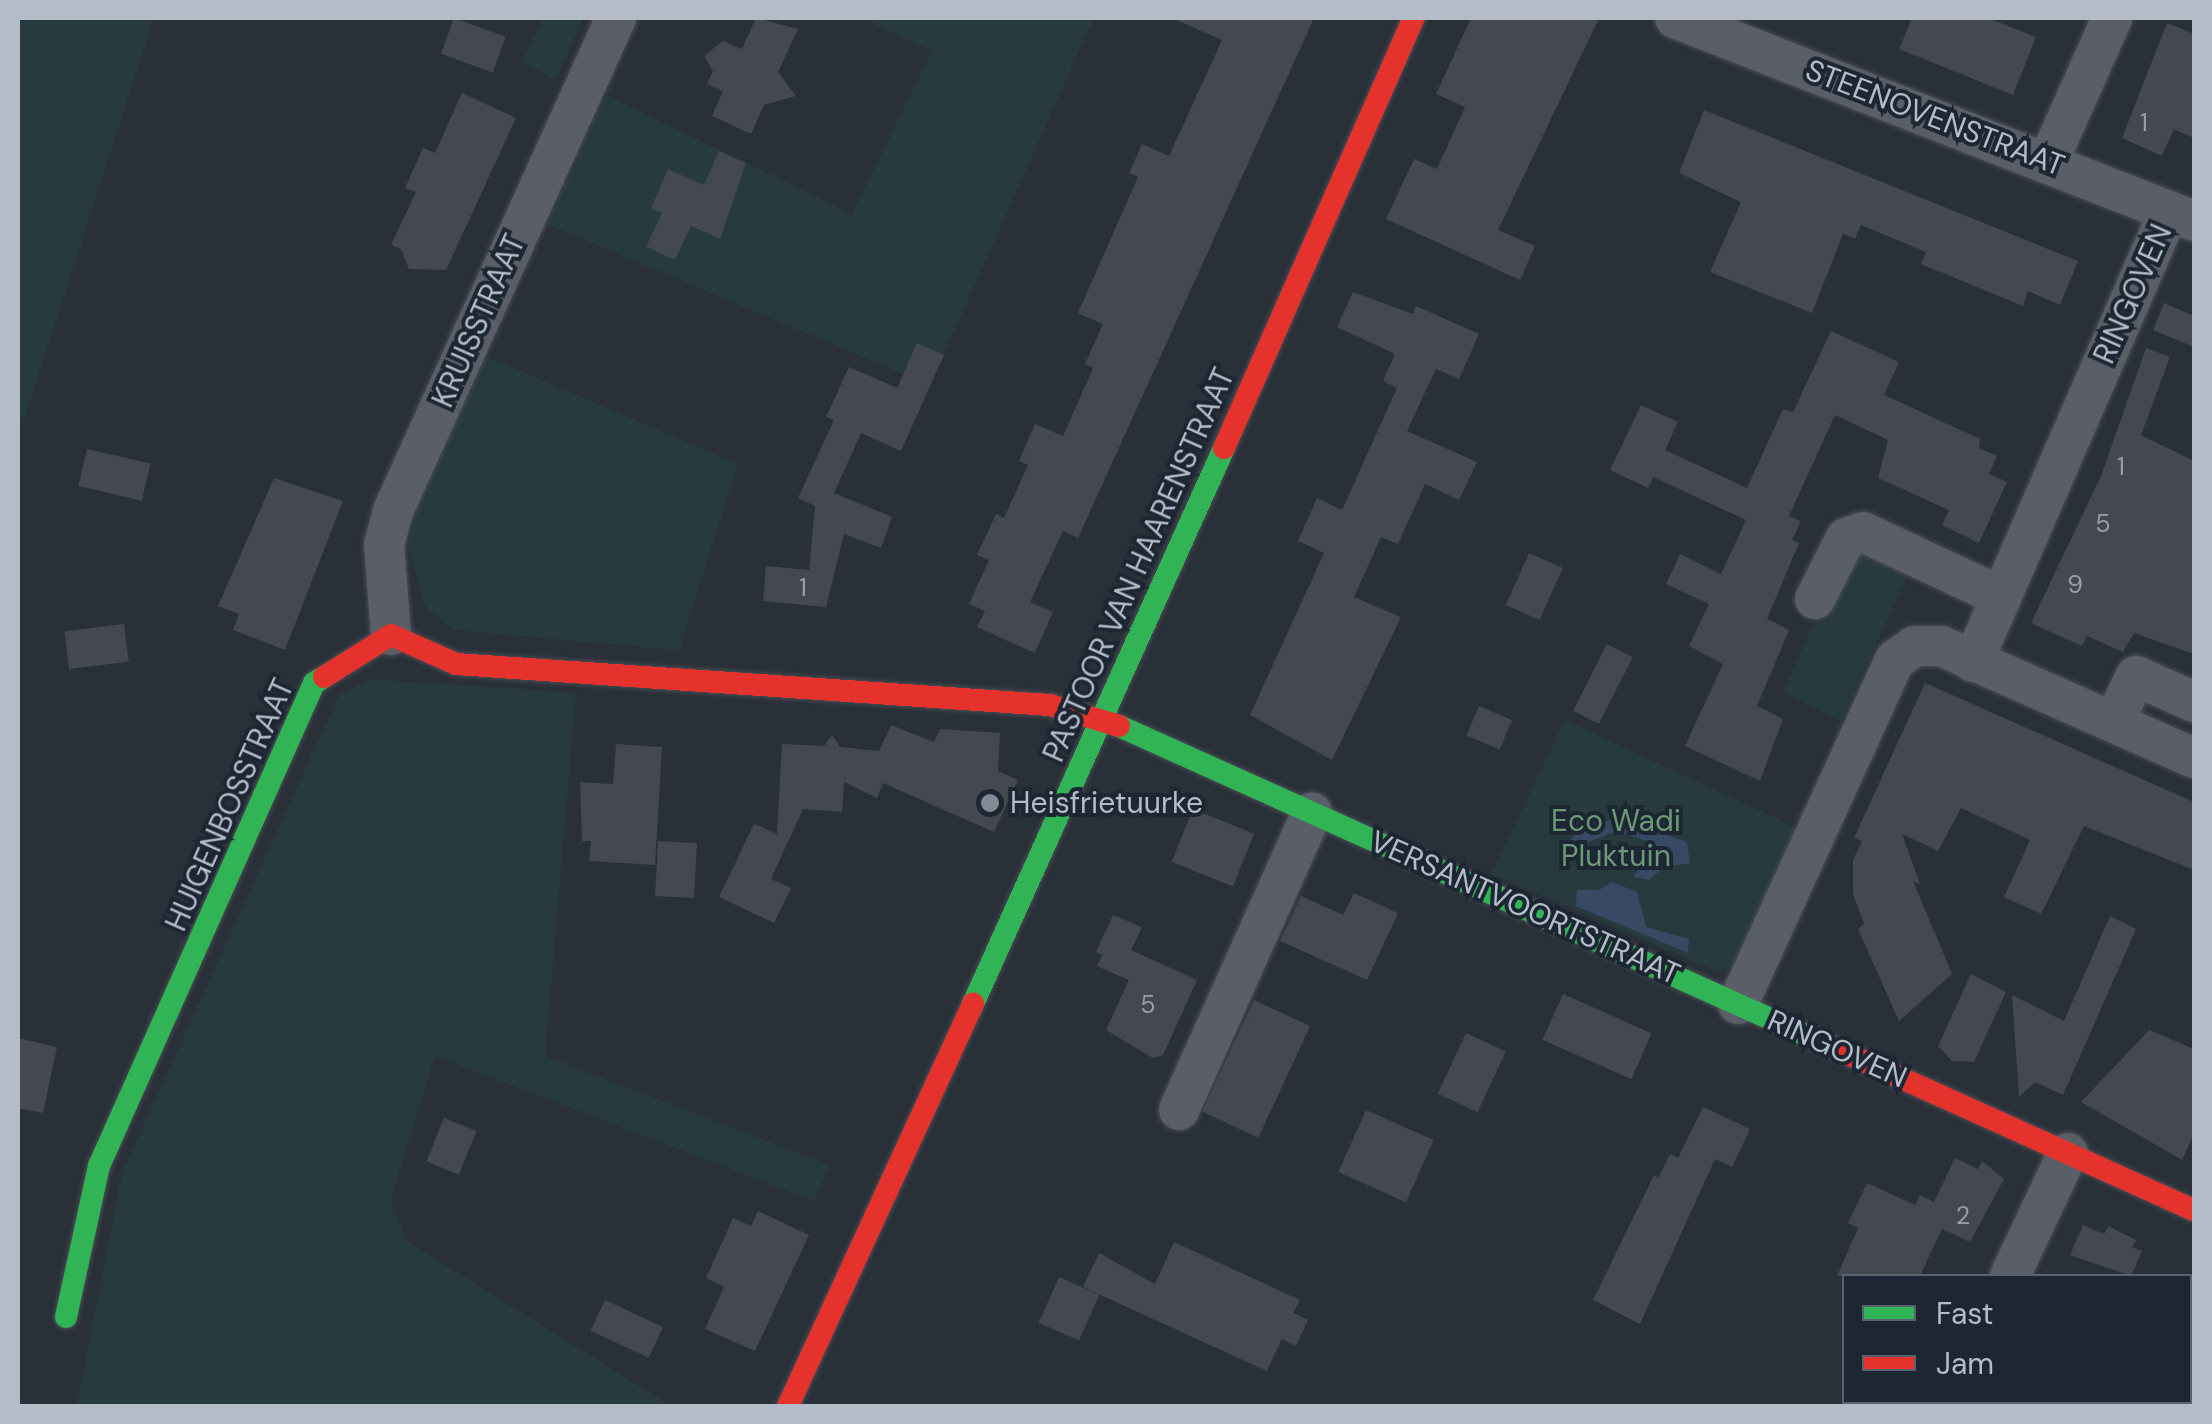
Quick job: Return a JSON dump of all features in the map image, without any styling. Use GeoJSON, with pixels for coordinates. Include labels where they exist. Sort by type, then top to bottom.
{"type":"FeatureCollection","features":[{"type":"Feature","properties":{"kind":"street","name":"KRUISSTRAAT"},"geometry":{"type":"LineString","coordinates":[[392,634],[384,545],[392,511],[616,18]]}},
{"type":"Feature","properties":{"kind":"street","name":"PASTOOR VAN HAARENSTRAAT"},"geometry":{"type":"LineString","coordinates":[[788,1406],[1104,718],[1414,18]]}},
{"type":"Feature","properties":{"kind":"street","name":"STEENOVENSTRAAT"},"geometry":{"type":"LineString","coordinates":[[1676,18],[2182,216]]}},
{"type":"Feature","properties":{"kind":"street"},"geometry":{"type":"LineString","coordinates":[[2048,162],[2112,18]]}},
{"type":"Feature","properties":{"kind":"street","name":"RINGOVEN"},"geometry":{"type":"LineString","coordinates":[[1972,662],[2182,216]]}},
{"type":"Feature","properties":{"kind":"street"},"geometry":{"type":"LineString","coordinates":[[1816,599],[1846,538],[1863,532],[2002,596]]}},
{"type":"Feature","properties":{"kind":"street"},"geometry":{"type":"LineString","coordinates":[[392,634],[456,664],[1050,705],[1104,718]]}},
{"type":"Feature","properties":{"kind":"street","name":"HUIGENBOSSTRAAT"},"geometry":{"type":"LineString","coordinates":[[66,1317],[100,1166],[314,683],[392,634]]}},
{"type":"Feature","properties":{"kind":"street","name":"RINGOVEN"},"geometry":{"type":"LineString","coordinates":[[2194,758],[2115,719],[1940,646],[1915,646],[1895,660],[1738,1004],[2194,1210]]}},
{"type":"Feature","properties":{"kind":"street"},"geometry":{"type":"LineString","coordinates":[[2115,719],[2136,676],[2194,702]]}},
{"type":"Feature","properties":{"kind":"street","name":"VERSANTVOORTSTRAAT"},"geometry":{"type":"LineString","coordinates":[[1104,718],[1738,1004]]}},
{"type":"Feature","properties":{"kind":"street"},"geometry":{"type":"LineString","coordinates":[[1178,1110],[1312,812]]}},
{"type":"Feature","properties":{"kind":"street"},"geometry":{"type":"LineString","coordinates":[[2011,1274],[2068,1152]]}},
{"type":"Feature","properties":{"kind":"green space"},"geometry":{"type":"Polygon","coordinates":[[[18,18],[154,18],[25,417],[18,416],[18,18]]]}},
{"type":"Feature","properties":{"kind":"green space"},"geometry":{"type":"Polygon","coordinates":[[[543,18],[584,18],[555,80],[522,62],[543,18]]]}},
{"type":"Feature","properties":{"kind":"green space"},"geometry":{"type":"Polygon","coordinates":[[[861,18],[1094,18],[930,385],[547,224],[606,95],[852,214],[932,51],[861,18]]]}},
{"type":"Feature","properties":{"kind":"green space"},"geometry":{"type":"Polygon","coordinates":[[[486,356],[738,464],[679,650],[452,630],[425,606],[409,549],[413,516],[486,356]]]}},
{"type":"Feature","properties":{"kind":"green space"},"geometry":{"type":"Polygon","coordinates":[[[1856,551],[1909,573],[1841,721],[1783,692],[1817,616],[1829,620],[1856,551]]]}},
{"type":"Feature","properties":{"kind":"green space"},"geometry":{"type":"Polygon","coordinates":[[[372,679],[576,693],[545,1056],[830,1165],[814,1201],[435,1056],[391,1199],[405,1240],[671,1406],[77,1406],[122,1173],[339,695],[372,679]]]}},
{"type":"Feature","properties":{"kind":"green space","name":"Eco Wadi Pluktuin"},"geometry":{"type":"Polygon","coordinates":[[[1565,720],[1797,828],[1733,966],[1719,972],[1491,874],[1565,720]]]}},
{"type":"Feature","properties":{"kind":"water"},"geometry":{"type":"Polygon","coordinates":[[[1620,817],[1687,842],[1690,863],[1664,867],[1649,880],[1633,877],[1652,851],[1646,841],[1617,831],[1562,852],[1579,829],[1620,817]]]}},
{"type":"Feature","properties":{"kind":"water"},"geometry":{"type":"Polygon","coordinates":[[[1612,882],[1637,892],[1646,927],[1689,939],[1688,953],[1576,906],[1577,890],[1599,890],[1612,882]]]}},
{"type":"Feature","properties":{"kind":"building"},"geometry":{"type":"Polygon","coordinates":[[[454,18],[506,37],[493,73],[441,54],[454,18]]]}},
{"type":"Feature","properties":{"kind":"building"},"geometry":{"type":"Polygon","coordinates":[[[756,18],[798,29],[778,72],[796,96],[764,105],[751,134],[712,116],[723,91],[707,84],[713,71],[704,56],[723,41],[742,49],[756,18]]]}},
{"type":"Feature","properties":{"kind":"building"},"geometry":{"type":"Polygon","coordinates":[[[1172,18],[1314,18],[1078,538],[1063,531],[1030,602],[1053,612],[1035,653],[977,627],[985,611],[969,604],[989,560],[977,555],[996,514],[1004,518],[1028,465],[1019,461],[1035,424],[1063,436],[1093,368],[1085,364],[1103,324],[1078,313],[1138,177],[1129,173],[1142,144],[1169,156],[1222,40],[1172,18]]]}},
{"type":"Feature","properties":{"kind":"building"},"geometry":{"type":"Polygon","coordinates":[[[1471,18],[1599,18],[1498,230],[1535,246],[1520,280],[1386,219],[1414,159],[1437,169],[1465,107],[1436,94],[1471,18]]]}},
{"type":"Feature","properties":{"kind":"building"},"geometry":{"type":"Polygon","coordinates":[[[1912,18],[1988,18],[2036,37],[2013,95],[1899,49],[1912,18]]]}},
{"type":"Feature","properties":{"kind":"building"},"geometry":{"type":"Polygon","coordinates":[[[2167,23],[2194,34],[2194,138],[2174,129],[2162,156],[2122,138],[2167,23]]]}},
{"type":"Feature","properties":{"kind":"building"},"geometry":{"type":"Polygon","coordinates":[[[462,93],[516,118],[446,270],[409,269],[401,249],[391,245],[416,192],[405,188],[423,148],[435,153],[462,93]]]}},
{"type":"Feature","properties":{"kind":"building"},"geometry":{"type":"Polygon","coordinates":[[[1704,110],[2078,261],[2060,305],[2028,291],[2023,306],[1921,264],[1926,252],[1861,225],[1855,239],[1843,234],[1812,313],[1710,272],[1741,202],[1679,173],[1704,110]]]}},
{"type":"Feature","properties":{"kind":"building"},"geometry":{"type":"Polygon","coordinates":[[[719,151],[746,163],[720,239],[691,226],[675,260],[646,247],[662,213],[651,208],[668,169],[704,185],[719,151]]]}},
{"type":"Feature","properties":{"kind":"building"},"geometry":{"type":"Polygon","coordinates":[[[1353,292],[1413,314],[1416,306],[1479,334],[1459,379],[1436,369],[1407,431],[1477,462],[1459,500],[1425,484],[1398,544],[1381,537],[1354,597],[1401,617],[1332,760],[1250,715],[1324,553],[1298,541],[1317,498],[1342,510],[1397,388],[1383,381],[1395,354],[1337,327],[1353,292]]]}},
{"type":"Feature","properties":{"kind":"building"},"geometry":{"type":"Polygon","coordinates":[[[2164,303],[2194,316],[2194,347],[2153,330],[2164,303]]]}},
{"type":"Feature","properties":{"kind":"building"},"geometry":{"type":"Polygon","coordinates":[[[1831,331],[1899,362],[1884,395],[1980,439],[1979,448],[1997,456],[1989,474],[2007,482],[1979,543],[1942,525],[1949,510],[1878,478],[1888,440],[1835,415],[1789,516],[1801,521],[1792,540],[1799,543],[1767,619],[1789,630],[1757,706],[1783,719],[1760,781],[1685,746],[1723,664],[1689,646],[1709,604],[1666,584],[1680,554],[1721,574],[1746,520],[1653,477],[1648,488],[1610,470],[1641,405],[1678,422],[1665,450],[1747,488],[1783,409],[1793,412],[1831,331]]]}},
{"type":"Feature","properties":{"kind":"building"},"geometry":{"type":"Polygon","coordinates":[[[917,343],[944,355],[901,451],[861,433],[834,493],[892,517],[881,548],[844,534],[826,607],[763,601],[766,566],[809,570],[815,506],[798,498],[834,420],[826,417],[849,367],[897,388],[917,343]]]}},
{"type":"Feature","properties":{"kind":"building"},"geometry":{"type":"Polygon","coordinates":[[[2146,348],[2170,357],[2141,435],[2194,461],[2194,654],[2134,633],[2123,652],[2087,636],[2082,646],[2031,623],[2101,476],[2146,348]]]}},
{"type":"Feature","properties":{"kind":"building"},"geometry":{"type":"Polygon","coordinates":[[[87,449],[150,464],[142,501],[78,486],[87,449]]]}},
{"type":"Feature","properties":{"kind":"building"},"geometry":{"type":"Polygon","coordinates":[[[274,478],[343,501],[285,650],[233,630],[239,614],[218,606],[274,478]]]}},
{"type":"Feature","properties":{"kind":"building"},"geometry":{"type":"Polygon","coordinates":[[[1529,553],[1563,568],[1540,620],[1506,605],[1529,553]]]}},
{"type":"Feature","properties":{"kind":"building"},"geometry":{"type":"Polygon","coordinates":[[[124,624],[129,662],[69,669],[64,631],[124,624]]]}},
{"type":"Feature","properties":{"kind":"building"},"geometry":{"type":"Polygon","coordinates":[[[1607,644],[1633,657],[1599,724],[1573,711],[1607,644]]]}},
{"type":"Feature","properties":{"kind":"building"},"geometry":{"type":"Polygon","coordinates":[[[1925,683],[2194,802],[2194,870],[2084,826],[2041,914],[2004,897],[2030,840],[1961,808],[1938,851],[1902,834],[1920,884],[1913,881],[1952,974],[1899,1021],[1858,929],[1864,924],[1853,894],[1853,860],[1862,841],[1854,838],[1925,683]]]}},
{"type":"Feature","properties":{"kind":"building"},"geometry":{"type":"Polygon","coordinates":[[[1479,706],[1512,720],[1500,750],[1466,735],[1479,706]]]}},
{"type":"Feature","properties":{"kind":"building"},"geometry":{"type":"Polygon","coordinates":[[[891,725],[934,742],[940,729],[1000,733],[998,771],[1018,780],[994,832],[883,783],[877,798],[844,782],[842,812],[803,809],[771,879],[791,888],[774,923],[719,897],[754,824],[777,834],[782,744],[824,746],[832,735],[840,747],[879,751],[891,725]]]}},
{"type":"Feature","properties":{"kind":"building"},"geometry":{"type":"Polygon","coordinates":[[[616,744],[662,747],[655,865],[589,861],[591,841],[582,841],[580,782],[613,784],[616,744]]]}},
{"type":"Feature","properties":{"kind":"building"},"geometry":{"type":"Polygon","coordinates":[[[1193,809],[1254,834],[1233,887],[1172,862],[1193,809]]]}},
{"type":"Feature","properties":{"kind":"building"},"geometry":{"type":"Polygon","coordinates":[[[658,841],[697,843],[694,898],[655,896],[658,841]]]}},
{"type":"Feature","properties":{"kind":"building"},"geometry":{"type":"Polygon","coordinates":[[[1354,893],[1398,913],[1367,980],[1280,941],[1301,896],[1343,915],[1354,893]]]}},
{"type":"Feature","properties":{"kind":"building"},"geometry":{"type":"Polygon","coordinates":[[[1113,915],[1142,927],[1131,950],[1197,980],[1163,1055],[1153,1058],[1106,1030],[1129,980],[1097,966],[1102,955],[1096,952],[1113,915]]]}},
{"type":"Feature","properties":{"kind":"building"},"geometry":{"type":"Polygon","coordinates":[[[2110,916],[2136,929],[2063,1095],[2035,1082],[2019,1097],[2012,995],[2064,1021],[2110,916]]]}},
{"type":"Feature","properties":{"kind":"building"},"geometry":{"type":"Polygon","coordinates":[[[1971,974],[2006,992],[1974,1062],[1952,1061],[1938,1046],[1971,974]]]}},
{"type":"Feature","properties":{"kind":"building"},"geometry":{"type":"Polygon","coordinates":[[[1563,994],[1652,1033],[1631,1079],[1543,1040],[1563,994]]]}},
{"type":"Feature","properties":{"kind":"building"},"geometry":{"type":"Polygon","coordinates":[[[1254,1000],[1310,1026],[1258,1138],[1202,1111],[1254,1000]]]}},
{"type":"Feature","properties":{"kind":"building"},"geometry":{"type":"Polygon","coordinates":[[[2149,1030],[2194,1049],[2194,1134],[2182,1160],[2081,1102],[2149,1030]]]}},
{"type":"Feature","properties":{"kind":"building"},"geometry":{"type":"Polygon","coordinates":[[[1466,1033],[1506,1052],[1478,1112],[1438,1094],[1466,1033]]]}},
{"type":"Feature","properties":{"kind":"building"},"geometry":{"type":"Polygon","coordinates":[[[18,1038],[57,1047],[43,1113],[18,1108],[18,1038]]]}},
{"type":"Feature","properties":{"kind":"building"},"geometry":{"type":"Polygon","coordinates":[[[1703,1107],[1750,1129],[1732,1167],[1715,1159],[1640,1324],[1593,1300],[1654,1175],[1658,1178],[1670,1154],[1678,1158],[1703,1107]]]}},
{"type":"Feature","properties":{"kind":"building"},"geometry":{"type":"Polygon","coordinates":[[[1366,1110],[1434,1140],[1406,1202],[1338,1172],[1366,1110]]]}},
{"type":"Feature","properties":{"kind":"building"},"geometry":{"type":"Polygon","coordinates":[[[444,1118],[476,1131],[459,1175],[426,1162],[444,1118]]]}},
{"type":"Feature","properties":{"kind":"building"},"geometry":{"type":"Polygon","coordinates":[[[1955,1158],[1978,1169],[1982,1161],[2004,1179],[1970,1242],[1942,1229],[1921,1274],[1837,1276],[1858,1228],[1848,1223],[1867,1183],[1915,1205],[1920,1195],[1934,1202],[1955,1158]]]}},
{"type":"Feature","properties":{"kind":"building"},"geometry":{"type":"Polygon","coordinates":[[[758,1211],[809,1235],[755,1351],[705,1329],[724,1287],[706,1278],[733,1218],[751,1226],[758,1211]]]}},
{"type":"Feature","properties":{"kind":"building"},"geometry":{"type":"Polygon","coordinates":[[[2083,1225],[2104,1234],[2108,1226],[2136,1240],[2132,1247],[2142,1251],[2132,1274],[2070,1255],[2083,1225]]]}},
{"type":"Feature","properties":{"kind":"building"},"geometry":{"type":"Polygon","coordinates":[[[1174,1242],[1300,1300],[1293,1313],[1308,1320],[1296,1346],[1282,1339],[1267,1371],[1083,1287],[1099,1253],[1155,1284],[1174,1242]]]}},
{"type":"Feature","properties":{"kind":"building"},"geometry":{"type":"Polygon","coordinates":[[[1059,1277],[1099,1295],[1079,1341],[1039,1323],[1059,1277]]]}},
{"type":"Feature","properties":{"kind":"building"},"geometry":{"type":"Polygon","coordinates":[[[605,1300],[663,1327],[649,1358],[591,1331],[605,1300]]]}},
{"type":"Feature","properties":{"kind":"traffic: fast"},"geometry":{"type":"LineString","coordinates":[[973,1004],[1224,448]]}},
{"type":"Feature","properties":{"kind":"traffic: fast"},"geometry":{"type":"LineString","coordinates":[[66,1317],[99,1166],[314,683],[324,677]]}},
{"type":"Feature","properties":{"kind":"traffic: fast"},"geometry":{"type":"LineString","coordinates":[[1119,726],[1828,1045]]}},
{"type":"Feature","properties":{"kind":"traffic: jam"},"geometry":{"type":"LineString","coordinates":[[1224,448],[1414,18]]}},
{"type":"Feature","properties":{"kind":"traffic: jam"},"geometry":{"type":"LineString","coordinates":[[324,677],[391,635],[456,664],[1050,705],[1119,726]]}},
{"type":"Feature","properties":{"kind":"traffic: jam"},"geometry":{"type":"LineString","coordinates":[[788,1406],[973,1004]]}},
{"type":"Feature","properties":{"kind":"traffic: jam"},"geometry":{"type":"LineString","coordinates":[[1828,1045],[2194,1210]]}},
{"type":"Feature","properties":{"kind":"place","name":"Heisfrietuurke"},"geometry":{"type":"Point","coordinates":[990,803]}}]}
